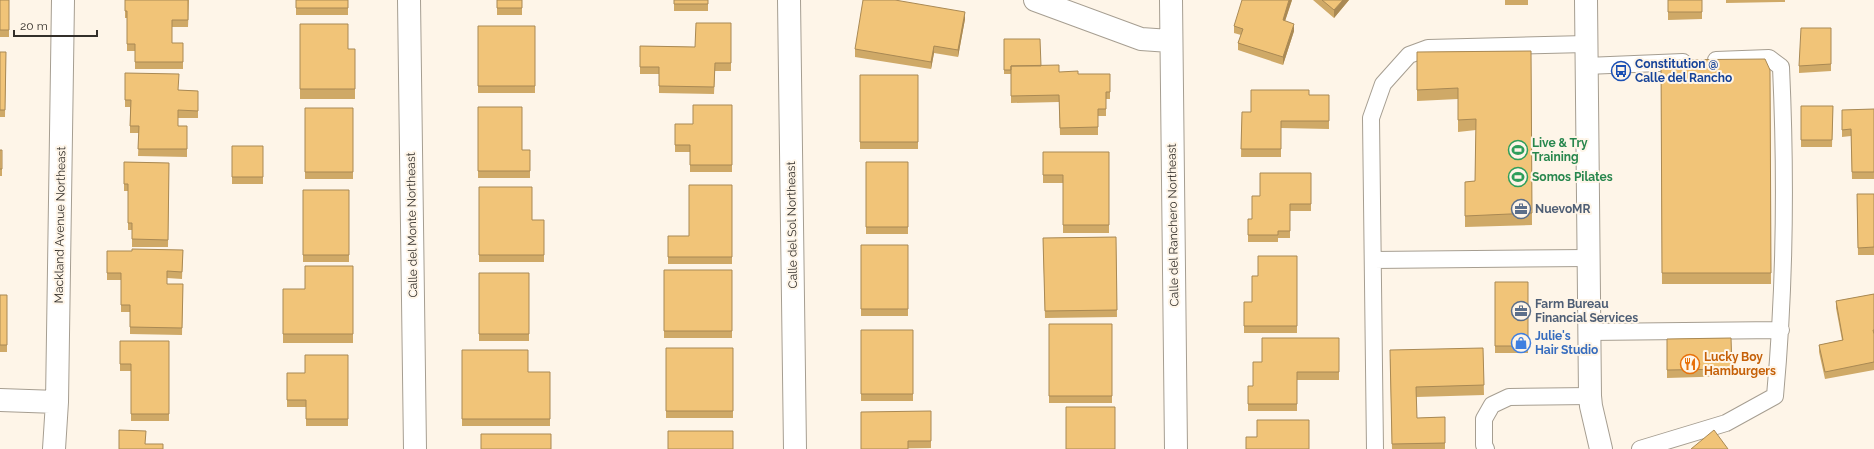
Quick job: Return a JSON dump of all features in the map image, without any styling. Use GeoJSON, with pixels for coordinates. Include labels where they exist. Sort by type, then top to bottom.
{"type":"FeatureCollection","features":[{"type":"Feature","properties":{"kind":"street","name":"Mackland Avenue Northeast"},"geometry":{"type":"LineString","coordinates":[[54,449],[57,402],[63,0]]}},
{"type":"Feature","properties":{"kind":"street","name":"Calle del Monte Northeast"},"geometry":{"type":"LineString","coordinates":[[409,0],[415,449]]}},
{"type":"Feature","properties":{"kind":"street","name":"Calle del Sol Northeast"},"geometry":{"type":"LineString","coordinates":[[789,0],[795,449]]}},
{"type":"Feature","properties":{"kind":"street"},"geometry":{"type":"LineString","coordinates":[[1035,0],[1141,39],[1170,41]]}},
{"type":"Feature","properties":{"kind":"street","name":"Calle del Ranchero Northeast"},"geometry":{"type":"LineString","coordinates":[[1171,0],[1170,41],[1176,449]]}},
{"type":"Feature","properties":{"kind":"street"},"geometry":{"type":"LineString","coordinates":[[1584,449],[1590,401],[1587,258],[1586,0]]}},
{"type":"Feature","properties":{"kind":"street"},"geometry":{"type":"LineString","coordinates":[[0,400],[57,402]]}},
{"type":"Feature","properties":{"kind":"street"},"geometry":{"type":"LineString","coordinates":[[1590,401],[1601,449]]}},
{"type":"Feature","properties":{"kind":"lane"},"geometry":{"type":"LineString","coordinates":[[1375,449],[1371,118],[1383,84],[1409,55],[1428,48],[1586,44]]}},
{"type":"Feature","properties":{"kind":"lane"},"geometry":{"type":"LineString","coordinates":[[1586,66],[1769,58],[1781,67],[1784,132],[1781,330],[1775,396],[1726,423],[1640,449]]}},
{"type":"Feature","properties":{"kind":"lane"},"geometry":{"type":"LineString","coordinates":[[1373,260],[1587,258]]}},
{"type":"Feature","properties":{"kind":"lane"},"geometry":{"type":"LineString","coordinates":[[1588,332],[1781,330]]}},
{"type":"Feature","properties":{"kind":"lane"},"geometry":{"type":"LineString","coordinates":[[1486,449],[1484,445],[1484,419],[1492,405],[1509,397],[1590,401]]}},
{"type":"Feature","properties":{"kind":"building"},"geometry":{"type":"Polygon","coordinates":[[[0,0],[9,0],[9,30],[0,30],[0,0]]]}},
{"type":"Feature","properties":{"kind":"building"},"geometry":{"type":"Polygon","coordinates":[[[125,0],[188,0],[188,20],[172,20],[172,43],[183,43],[183,62],[135,62],[135,44],[127,44],[127,11],[125,11],[125,0]]]}},
{"type":"Feature","properties":{"kind":"building"},"geometry":{"type":"Polygon","coordinates":[[[296,0],[348,0],[348,8],[296,8],[296,0]]]}},
{"type":"Feature","properties":{"kind":"building"},"geometry":{"type":"Polygon","coordinates":[[[497,0],[522,0],[522,8],[497,8],[497,0]]]}},
{"type":"Feature","properties":{"kind":"building"},"geometry":{"type":"Polygon","coordinates":[[[674,0],[708,0],[708,4],[674,4],[674,0]]]}},
{"type":"Feature","properties":{"kind":"building"},"geometry":{"type":"Polygon","coordinates":[[[863,0],[895,0],[965,12],[958,50],[934,46],[931,62],[855,49],[863,0]]]}},
{"type":"Feature","properties":{"kind":"building"},"geometry":{"type":"Polygon","coordinates":[[[1242,0],[1289,0],[1283,20],[1294,24],[1283,57],[1238,43],[1243,29],[1234,26],[1242,0]]]}},
{"type":"Feature","properties":{"kind":"building"},"geometry":{"type":"Polygon","coordinates":[[[1322,0],[1343,0],[1334,10],[1322,0]]]}},
{"type":"Feature","properties":{"kind":"building"},"geometry":{"type":"Polygon","coordinates":[[[1668,0],[1702,0],[1702,12],[1668,12],[1668,0]]]}},
{"type":"Feature","properties":{"kind":"building"},"geometry":{"type":"Polygon","coordinates":[[[696,23],[731,23],[731,63],[715,63],[714,87],[659,86],[659,67],[640,67],[640,46],[695,47],[696,23]]]}},
{"type":"Feature","properties":{"kind":"building"},"geometry":{"type":"Polygon","coordinates":[[[300,24],[348,24],[348,49],[355,49],[355,89],[300,89],[300,24]]]}},
{"type":"Feature","properties":{"kind":"building"},"geometry":{"type":"Polygon","coordinates":[[[478,26],[535,26],[535,86],[478,86],[478,26]]]}},
{"type":"Feature","properties":{"kind":"building"},"geometry":{"type":"Polygon","coordinates":[[[1801,28],[1831,28],[1831,64],[1799,66],[1801,28]]]}},
{"type":"Feature","properties":{"kind":"building"},"geometry":{"type":"Polygon","coordinates":[[[1004,39],[1040,39],[1041,66],[1011,66],[1011,70],[1004,70],[1004,39]]]}},
{"type":"Feature","properties":{"kind":"building"},"geometry":{"type":"Polygon","coordinates":[[[1531,51],[1532,213],[1465,216],[1465,182],[1475,181],[1476,119],[1458,120],[1458,88],[1417,90],[1417,52],[1531,51]]]}},
{"type":"Feature","properties":{"kind":"building"},"geometry":{"type":"Polygon","coordinates":[[[0,52],[6,52],[5,110],[0,110],[0,52]]]}},
{"type":"Feature","properties":{"kind":"building"},"geometry":{"type":"Polygon","coordinates":[[[1765,59],[1770,70],[1771,273],[1662,273],[1661,60],[1765,59]]]}},
{"type":"Feature","properties":{"kind":"building"},"geometry":{"type":"Polygon","coordinates":[[[1059,65],[1059,72],[1078,71],[1078,74],[1110,74],[1110,92],[1106,92],[1106,109],[1098,109],[1098,127],[1060,128],[1059,95],[1011,96],[1011,66],[1059,65]]]}},
{"type":"Feature","properties":{"kind":"building"},"geometry":{"type":"Polygon","coordinates":[[[125,73],[179,74],[178,90],[198,91],[198,111],[178,110],[178,126],[187,126],[187,149],[138,149],[139,126],[130,126],[131,100],[125,100],[125,73]]]}},
{"type":"Feature","properties":{"kind":"building"},"geometry":{"type":"Polygon","coordinates":[[[860,75],[918,75],[918,142],[860,142],[860,75]]]}},
{"type":"Feature","properties":{"kind":"building"},"geometry":{"type":"Polygon","coordinates":[[[1251,90],[1309,90],[1309,95],[1329,95],[1329,121],[1281,121],[1281,149],[1241,149],[1242,112],[1251,112],[1251,90]]]}},
{"type":"Feature","properties":{"kind":"building"},"geometry":{"type":"Polygon","coordinates":[[[693,105],[732,105],[732,165],[690,165],[690,145],[675,145],[675,124],[693,124],[693,105]]]}},
{"type":"Feature","properties":{"kind":"building"},"geometry":{"type":"Polygon","coordinates":[[[1801,106],[1833,106],[1832,140],[1801,140],[1801,106]]]}},
{"type":"Feature","properties":{"kind":"building"},"geometry":{"type":"Polygon","coordinates":[[[478,107],[522,107],[522,150],[530,150],[530,171],[478,171],[478,107]]]}},
{"type":"Feature","properties":{"kind":"building"},"geometry":{"type":"Polygon","coordinates":[[[305,108],[353,108],[353,172],[305,172],[305,108]]]}},
{"type":"Feature","properties":{"kind":"building"},"geometry":{"type":"Polygon","coordinates":[[[1874,109],[1874,172],[1852,172],[1851,129],[1842,130],[1842,110],[1874,109]]]}},
{"type":"Feature","properties":{"kind":"building"},"geometry":{"type":"Polygon","coordinates":[[[232,146],[263,146],[263,177],[232,177],[232,146]]]}},
{"type":"Feature","properties":{"kind":"building"},"geometry":{"type":"Polygon","coordinates":[[[0,150],[2,150],[2,169],[0,169],[0,150]]]}},
{"type":"Feature","properties":{"kind":"building"},"geometry":{"type":"Polygon","coordinates":[[[1043,152],[1109,152],[1109,225],[1063,225],[1063,175],[1043,175],[1043,152]]]}},
{"type":"Feature","properties":{"kind":"building"},"geometry":{"type":"Polygon","coordinates":[[[124,162],[169,163],[168,240],[132,239],[132,223],[128,223],[128,184],[124,184],[124,162]]]}},
{"type":"Feature","properties":{"kind":"building"},"geometry":{"type":"Polygon","coordinates":[[[866,162],[908,162],[908,227],[866,227],[866,162]]]}},
{"type":"Feature","properties":{"kind":"building"},"geometry":{"type":"Polygon","coordinates":[[[1260,173],[1311,173],[1311,204],[1290,204],[1290,231],[1278,231],[1278,235],[1248,235],[1248,219],[1252,219],[1252,196],[1260,196],[1260,173]]]}},
{"type":"Feature","properties":{"kind":"building"},"geometry":{"type":"Polygon","coordinates":[[[689,185],[732,185],[732,257],[668,257],[668,236],[689,236],[689,185]]]}},
{"type":"Feature","properties":{"kind":"building"},"geometry":{"type":"Polygon","coordinates":[[[479,187],[532,187],[532,220],[544,220],[544,255],[479,255],[479,187]]]}},
{"type":"Feature","properties":{"kind":"building"},"geometry":{"type":"Polygon","coordinates":[[[303,190],[349,190],[349,255],[303,255],[303,190]]]}},
{"type":"Feature","properties":{"kind":"building"},"geometry":{"type":"Polygon","coordinates":[[[1857,194],[1874,194],[1874,247],[1858,248],[1857,194]]]}},
{"type":"Feature","properties":{"kind":"building"},"geometry":{"type":"Polygon","coordinates":[[[1116,237],[1117,310],[1045,311],[1043,238],[1116,237]]]}},
{"type":"Feature","properties":{"kind":"building"},"geometry":{"type":"Polygon","coordinates":[[[861,245],[908,245],[908,309],[861,309],[861,245]]]}},
{"type":"Feature","properties":{"kind":"building"},"geometry":{"type":"Polygon","coordinates":[[[132,249],[183,250],[182,272],[167,271],[167,284],[183,284],[182,328],[130,327],[130,305],[121,305],[121,273],[107,273],[107,251],[132,251],[132,249]]]}},
{"type":"Feature","properties":{"kind":"building"},"geometry":{"type":"Polygon","coordinates":[[[1258,256],[1297,256],[1297,326],[1244,326],[1244,302],[1252,302],[1252,276],[1258,276],[1258,256]]]}},
{"type":"Feature","properties":{"kind":"building"},"geometry":{"type":"Polygon","coordinates":[[[305,266],[353,266],[353,334],[283,334],[283,289],[305,289],[305,266]]]}},
{"type":"Feature","properties":{"kind":"building"},"geometry":{"type":"Polygon","coordinates":[[[664,270],[732,270],[732,331],[664,331],[664,270]]]}},
{"type":"Feature","properties":{"kind":"building"},"geometry":{"type":"Polygon","coordinates":[[[479,273],[529,273],[529,334],[479,334],[479,273]]]}},
{"type":"Feature","properties":{"kind":"building"},"geometry":{"type":"Polygon","coordinates":[[[1495,282],[1528,282],[1528,346],[1495,346],[1495,282]]]}},
{"type":"Feature","properties":{"kind":"building"},"geometry":{"type":"Polygon","coordinates":[[[1874,294],[1874,362],[1825,372],[1819,345],[1843,340],[1836,301],[1874,294]]]}},
{"type":"Feature","properties":{"kind":"building"},"geometry":{"type":"Polygon","coordinates":[[[0,295],[7,295],[7,345],[0,345],[0,295]]]}},
{"type":"Feature","properties":{"kind":"building"},"geometry":{"type":"Polygon","coordinates":[[[1049,324],[1112,324],[1112,396],[1049,396],[1049,324]]]}},
{"type":"Feature","properties":{"kind":"building"},"geometry":{"type":"Polygon","coordinates":[[[861,330],[913,330],[913,394],[861,394],[861,330]]]}},
{"type":"Feature","properties":{"kind":"building"},"geometry":{"type":"Polygon","coordinates":[[[1262,338],[1339,338],[1339,372],[1297,372],[1297,404],[1248,404],[1248,386],[1253,386],[1253,362],[1262,362],[1262,338]]]}},
{"type":"Feature","properties":{"kind":"building"},"geometry":{"type":"Polygon","coordinates":[[[1731,338],[1732,369],[1667,370],[1667,339],[1731,338]]]}},
{"type":"Feature","properties":{"kind":"building"},"geometry":{"type":"Polygon","coordinates":[[[120,341],[169,341],[169,414],[131,414],[131,364],[120,364],[120,341]]]}},
{"type":"Feature","properties":{"kind":"building"},"geometry":{"type":"Polygon","coordinates":[[[666,348],[733,348],[733,411],[666,411],[666,348]]]}},
{"type":"Feature","properties":{"kind":"building"},"geometry":{"type":"Polygon","coordinates":[[[1483,348],[1484,385],[1416,387],[1417,418],[1445,417],[1445,443],[1392,444],[1390,350],[1483,348]]]}},
{"type":"Feature","properties":{"kind":"building"},"geometry":{"type":"Polygon","coordinates":[[[462,350],[528,350],[528,372],[550,372],[550,419],[462,419],[462,350]]]}},
{"type":"Feature","properties":{"kind":"building"},"geometry":{"type":"Polygon","coordinates":[[[305,355],[348,355],[348,419],[306,419],[306,400],[287,400],[287,373],[305,373],[305,355]]]}},
{"type":"Feature","properties":{"kind":"building"},"geometry":{"type":"Polygon","coordinates":[[[1066,407],[1115,407],[1115,449],[1066,449],[1066,407]]]}},
{"type":"Feature","properties":{"kind":"building"},"geometry":{"type":"Polygon","coordinates":[[[931,411],[931,441],[908,441],[908,449],[861,449],[861,412],[931,411]]]}},
{"type":"Feature","properties":{"kind":"building"},"geometry":{"type":"Polygon","coordinates":[[[1257,420],[1309,420],[1309,449],[1246,449],[1246,437],[1257,437],[1257,420]]]}},
{"type":"Feature","properties":{"kind":"building"},"geometry":{"type":"Polygon","coordinates":[[[119,430],[146,431],[145,444],[163,444],[163,449],[119,449],[119,430]]]}},
{"type":"Feature","properties":{"kind":"building"},"geometry":{"type":"Polygon","coordinates":[[[1714,430],[1728,449],[1691,449],[1714,430]]]}},
{"type":"Feature","properties":{"kind":"building"},"geometry":{"type":"Polygon","coordinates":[[[668,431],[733,431],[733,449],[668,449],[668,431]]]}},
{"type":"Feature","properties":{"kind":"building"},"geometry":{"type":"Polygon","coordinates":[[[481,434],[551,434],[551,449],[481,449],[481,434]]]}},
{"type":"Feature","properties":{"kind":"place","name":"Constitution @ Calle del Rancho"},"geometry":{"type":"Point","coordinates":[1621,71]}},
{"type":"Feature","properties":{"kind":"place","name":"Live & Try Training"},"geometry":{"type":"Point","coordinates":[1518,150]}},
{"type":"Feature","properties":{"kind":"place","name":"Somos Pilates"},"geometry":{"type":"Point","coordinates":[1518,177]}},
{"type":"Feature","properties":{"kind":"place","name":"NuevoMR"},"geometry":{"type":"Point","coordinates":[1521,209]}},
{"type":"Feature","properties":{"kind":"place","name":"Farm Bureau Financial Services"},"geometry":{"type":"Point","coordinates":[1521,311]}},
{"type":"Feature","properties":{"kind":"place","name":"Julie's Hair Studio"},"geometry":{"type":"Point","coordinates":[1521,343]}},
{"type":"Feature","properties":{"kind":"place","name":"Lucky Boy Hamburgers"},"geometry":{"type":"Point","coordinates":[1690,364]}}]}
